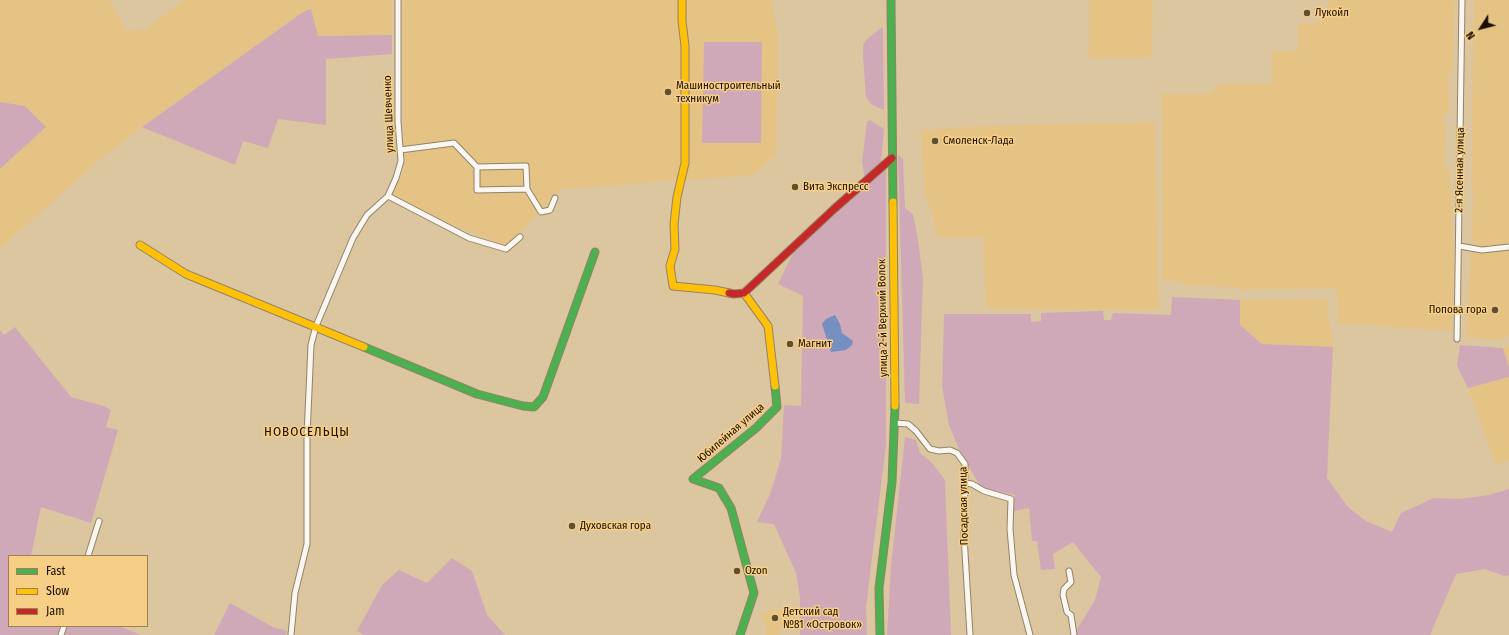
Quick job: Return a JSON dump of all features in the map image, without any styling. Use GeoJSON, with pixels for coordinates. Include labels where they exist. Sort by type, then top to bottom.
{"type":"FeatureCollection","features":[{"type":"Feature","properties":{"kind":"street","name":"улица Шевченко"},"geometry":{"type":"LineString","coordinates":[[388,196],[396,178],[401,161],[398,121],[398,0]]}},
{"type":"Feature","properties":{"kind":"street"},"geometry":{"type":"LineString","coordinates":[[682,0],[682,21],[685,46],[685,163],[677,197],[674,224],[675,249],[670,266],[673,286],[715,290],[734,294],[744,293],[834,209],[892,158]]}},
{"type":"Feature","properties":{"kind":"street","name":"улица 2-й Верхний Волок"},"geometry":{"type":"LineString","coordinates":[[880,635],[879,588],[892,482],[896,423],[891,0]]}},
{"type":"Feature","properties":{"kind":"street","name":"2-я Ясенная улица"},"geometry":{"type":"LineString","coordinates":[[1458,339],[1462,0]]}},
{"type":"Feature","properties":{"kind":"street"},"geometry":{"type":"LineString","coordinates":[[400,150],[454,143],[477,167],[477,190],[527,189]]}},
{"type":"Feature","properties":{"kind":"street"},"geometry":{"type":"LineString","coordinates":[[477,167],[526,166],[527,189],[542,212],[550,210],[555,198]]}},
{"type":"Feature","properties":{"kind":"street"},"geometry":{"type":"LineString","coordinates":[[291,635],[296,593],[307,544],[307,436],[311,345],[316,326],[353,238],[366,215],[388,196],[469,238],[506,249],[520,237]]}},
{"type":"Feature","properties":{"kind":"street"},"geometry":{"type":"LineString","coordinates":[[140,245],[186,274],[316,326],[477,394],[523,406],[534,407],[544,397],[595,252]]}},
{"type":"Feature","properties":{"kind":"street"},"geometry":{"type":"LineString","coordinates":[[1459,246],[1482,250],[1509,247]]}},
{"type":"Feature","properties":{"kind":"street","name":"Юбилейная улица"},"geometry":{"type":"LineString","coordinates":[[740,635],[754,593],[731,508],[718,488],[693,479],[756,428],[777,407],[768,326],[744,293]]}},
{"type":"Feature","properties":{"kind":"street","name":"Посадская улица"},"geometry":{"type":"LineString","coordinates":[[896,423],[908,424],[916,431],[930,449],[938,451],[950,450],[957,453],[965,464],[966,482],[964,536],[970,635]]}},
{"type":"Feature","properties":{"kind":"street"},"geometry":{"type":"LineString","coordinates":[[966,482],[984,491],[1011,499],[1010,529],[1014,575],[1030,635]]}},
{"type":"Feature","properties":{"kind":"street"},"geometry":{"type":"LineString","coordinates":[[88,555],[99,521]]}},
{"type":"Feature","properties":{"kind":"street"},"geometry":{"type":"LineString","coordinates":[[1069,571],[1071,582],[1064,589],[1063,595],[1067,612],[1072,616],[1074,635]]}},
{"type":"Feature","properties":{"kind":"shaded area"},"geometry":{"type":"Polygon","coordinates":[[[0,0],[109,0],[127,31],[146,29],[183,0],[392,0],[392,35],[318,36],[311,10],[303,12],[142,127],[100,160],[0,248],[0,169],[46,127],[25,106],[0,102],[0,0]]]}},
{"type":"Feature","properties":{"kind":"shaded area"},"geometry":{"type":"Polygon","coordinates":[[[403,0],[771,0],[778,34],[776,155],[753,175],[561,189],[507,247],[396,202],[392,190],[404,172],[403,0]]]}},
{"type":"Feature","properties":{"kind":"shaded area"},"geometry":{"type":"Polygon","coordinates":[[[1089,0],[1153,0],[1151,57],[1089,58],[1089,0]]]}},
{"type":"Feature","properties":{"kind":"shaded area"},"geometry":{"type":"Polygon","coordinates":[[[1328,0],[1455,0],[1452,72],[1448,72],[1449,114],[1443,114],[1446,135],[1444,167],[1449,167],[1454,258],[1452,331],[1338,323],[1337,289],[1250,289],[1244,291],[1241,288],[1182,285],[1182,281],[1162,280],[1162,94],[1210,94],[1221,84],[1273,84],[1272,51],[1298,51],[1298,22],[1313,24],[1321,21],[1327,15],[1328,0]]]}},
{"type":"Feature","properties":{"kind":"shaded area"},"geometry":{"type":"Polygon","coordinates":[[[1474,0],[1509,0],[1509,245],[1478,246],[1473,243],[1472,239],[1473,189],[1471,176],[1473,175],[1472,108],[1474,0]]]}},
{"type":"Feature","properties":{"kind":"shaded area"},"geometry":{"type":"Polygon","coordinates":[[[311,9],[318,36],[392,35],[392,54],[326,59],[326,125],[278,119],[268,148],[243,141],[235,165],[142,127],[303,12],[311,9]]]}},
{"type":"Feature","properties":{"kind":"shaded area"},"geometry":{"type":"Polygon","coordinates":[[[882,27],[884,110],[872,105],[866,97],[863,56],[863,46],[865,41],[882,27]]]}},
{"type":"Feature","properties":{"kind":"shaded area"},"geometry":{"type":"Polygon","coordinates":[[[704,42],[762,42],[761,143],[702,143],[704,42]]]}},
{"type":"Feature","properties":{"kind":"shaded area"},"geometry":{"type":"Polygon","coordinates":[[[0,102],[25,106],[46,127],[0,169],[0,102]]]}},
{"type":"Feature","properties":{"kind":"shaded area"},"geometry":{"type":"Polygon","coordinates":[[[870,120],[884,129],[881,162],[865,179],[862,162],[867,122],[870,120]]]}},
{"type":"Feature","properties":{"kind":"shaded area"},"geometry":{"type":"Polygon","coordinates":[[[1155,122],[1159,310],[992,309],[986,304],[983,238],[936,237],[933,213],[925,196],[921,130],[986,126],[1155,122]]]}},
{"type":"Feature","properties":{"kind":"shaded area"},"geometry":{"type":"Polygon","coordinates":[[[898,155],[903,159],[905,208],[913,214],[923,278],[919,404],[905,403],[898,155]]]}},
{"type":"Feature","properties":{"kind":"shaded area"},"geometry":{"type":"Polygon","coordinates":[[[886,169],[886,445],[866,607],[867,635],[800,635],[800,597],[796,573],[774,524],[757,522],[770,494],[781,459],[784,405],[801,406],[803,296],[778,284],[793,253],[819,226],[886,169]]]}},
{"type":"Feature","properties":{"kind":"shaded area"},"geometry":{"type":"Polygon","coordinates":[[[1509,250],[1509,336],[1499,340],[1466,337],[1471,253],[1509,250]]]}},
{"type":"Feature","properties":{"kind":"shaded area"},"geometry":{"type":"Polygon","coordinates":[[[1172,297],[1240,300],[1240,325],[1262,344],[1333,347],[1327,478],[1348,507],[1366,521],[1392,532],[1401,513],[1434,498],[1460,499],[1489,495],[1509,489],[1509,575],[1504,576],[1485,569],[1456,574],[1430,635],[1077,635],[1076,631],[1095,600],[1101,577],[1073,542],[1053,554],[1055,569],[1041,570],[1037,541],[1032,541],[1029,508],[1014,511],[1015,495],[981,488],[958,447],[949,425],[942,386],[944,314],[1031,314],[1031,322],[1041,321],[1041,313],[1103,311],[1104,320],[1111,320],[1113,313],[1171,315],[1172,297]]]}},
{"type":"Feature","properties":{"kind":"shaded area"},"geometry":{"type":"Polygon","coordinates":[[[1326,299],[1333,347],[1262,344],[1240,325],[1240,300],[1326,299]]]}},
{"type":"Feature","properties":{"kind":"shaded area"},"geometry":{"type":"Polygon","coordinates":[[[15,327],[71,397],[104,406],[111,410],[106,427],[118,430],[91,523],[41,507],[31,555],[8,555],[8,627],[121,627],[141,635],[0,635],[0,330],[4,335],[15,327]]]}},
{"type":"Feature","properties":{"kind":"shaded area"},"geometry":{"type":"Polygon","coordinates":[[[1460,345],[1503,348],[1509,367],[1509,377],[1468,388],[1457,366],[1460,345]]]}},
{"type":"Feature","properties":{"kind":"shaded area"},"geometry":{"type":"Polygon","coordinates":[[[1509,346],[1509,367],[1503,348],[1509,346]]]}},
{"type":"Feature","properties":{"kind":"shaded area"},"geometry":{"type":"Polygon","coordinates":[[[1509,377],[1509,461],[1496,464],[1468,388],[1509,377]]]}},
{"type":"Feature","properties":{"kind":"shaded area"},"geometry":{"type":"Polygon","coordinates":[[[905,437],[916,440],[920,453],[932,463],[945,480],[951,635],[887,635],[891,566],[905,437]]]}},
{"type":"Feature","properties":{"kind":"shaded area"},"geometry":{"type":"Polygon","coordinates":[[[452,558],[472,571],[487,615],[505,635],[364,635],[357,631],[382,585],[399,570],[427,583],[452,558]]]}},
{"type":"Feature","properties":{"kind":"shaded area"},"geometry":{"type":"Polygon","coordinates":[[[230,603],[273,627],[287,631],[286,635],[214,635],[230,603]]]}},
{"type":"Feature","properties":{"kind":"shaded area","name":"Детский сад №81 «Островок»"},"geometry":{"type":"Polygon","coordinates":[[[768,609],[784,610],[783,614],[788,615],[787,625],[780,625],[779,635],[766,635],[767,623],[762,622],[762,613],[768,614],[768,609]]]}},
{"type":"Feature","properties":{"kind":"water"},"geometry":{"type":"Polygon","coordinates":[[[835,315],[840,324],[842,333],[853,341],[852,345],[846,350],[831,352],[822,324],[826,319],[835,315]]]}},
{"type":"Feature","properties":{"kind":"traffic: fast"},"geometry":{"type":"LineString","coordinates":[[891,0],[893,202]]}},
{"type":"Feature","properties":{"kind":"traffic: fast"},"geometry":{"type":"LineString","coordinates":[[364,347],[477,394],[523,406],[534,407],[543,397],[595,252]]}},
{"type":"Feature","properties":{"kind":"traffic: fast"},"geometry":{"type":"LineString","coordinates":[[740,635],[754,593],[731,508],[719,488],[693,479],[756,428],[777,407],[775,386]]}},
{"type":"Feature","properties":{"kind":"traffic: fast"},"geometry":{"type":"LineString","coordinates":[[880,635],[879,588],[892,482],[895,406]]}},
{"type":"Feature","properties":{"kind":"traffic: slow"},"geometry":{"type":"LineString","coordinates":[[682,0],[682,21],[685,46],[685,163],[677,197],[674,224],[675,249],[670,266],[673,286],[715,290],[729,293]]}},
{"type":"Feature","properties":{"kind":"traffic: slow"},"geometry":{"type":"LineString","coordinates":[[893,202],[895,406]]}},
{"type":"Feature","properties":{"kind":"traffic: slow"},"geometry":{"type":"LineString","coordinates":[[140,245],[186,274],[364,347]]}},
{"type":"Feature","properties":{"kind":"traffic: slow"},"geometry":{"type":"LineString","coordinates":[[744,293],[768,326],[775,386]]}},
{"type":"Feature","properties":{"kind":"traffic: jam"},"geometry":{"type":"LineString","coordinates":[[729,293],[744,293],[834,209],[892,158]]}},
{"type":"Feature","properties":{"kind":"place","name":"Лукойл"},"geometry":{"type":"Point","coordinates":[1307,13]}},
{"type":"Feature","properties":{"kind":"place","name":"Машиностроительный техникум"},"geometry":{"type":"Point","coordinates":[668,92]}},
{"type":"Feature","properties":{"kind":"place","name":"Смоленск-Лада"},"geometry":{"type":"Point","coordinates":[935,141]}},
{"type":"Feature","properties":{"kind":"place","name":"Вита Экспресс"},"geometry":{"type":"Point","coordinates":[795,187]}},
{"type":"Feature","properties":{"kind":"place","name":"Попова гора"},"geometry":{"type":"Point","coordinates":[1495,310]}},
{"type":"Feature","properties":{"kind":"place","name":"Магнит"},"geometry":{"type":"Point","coordinates":[790,344]}},
{"type":"Feature","properties":{"kind":"place","name":"Духовская гора"},"geometry":{"type":"Point","coordinates":[572,526]}},
{"type":"Feature","properties":{"kind":"place","name":"Ozon"},"geometry":{"type":"Point","coordinates":[737,571]}},
{"type":"Feature","properties":{"kind":"place","name":"Детский сад №81 «Островок»"},"geometry":{"type":"Point","coordinates":[775,618]}},
{"type":"Feature","properties":{"kind":"district","name":"НОВОСЕЛЬЦЫ"},"geometry":{"type":"Point","coordinates":[307,432]}}]}
